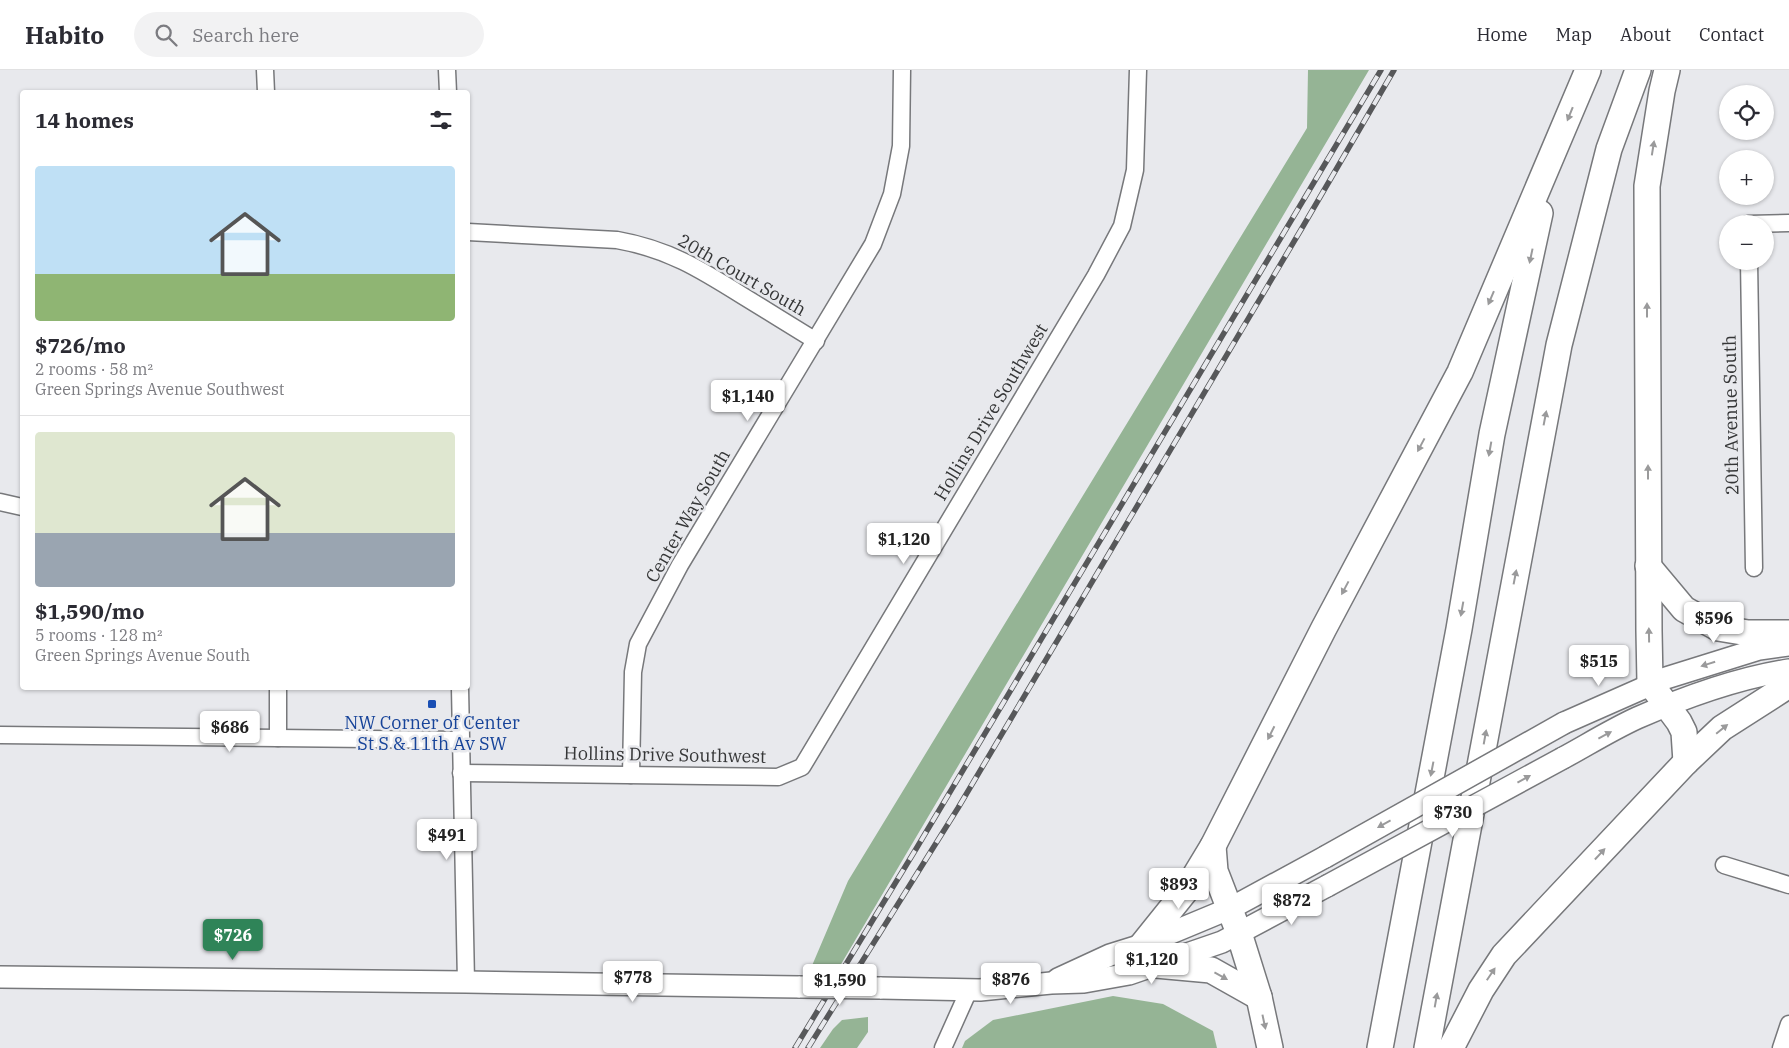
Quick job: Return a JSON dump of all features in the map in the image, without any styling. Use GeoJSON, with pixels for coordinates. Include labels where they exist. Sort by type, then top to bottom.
{"type":"FeatureCollection","features":[{"type":"Feature","properties":{"kind":"highway"},"geometry":{"type":"LineString","coordinates":[[1142,945],[1187,889],[1213,846],[1324,628],[1460,372],[1588,70]]}},
{"type":"Feature","properties":{"kind":"highway"},"geometry":{"type":"LineString","coordinates":[[1427,1048],[1559,344],[1609,149],[1638,70]]}},
{"type":"Feature","properties":{"kind":"highway"},"geometry":{"type":"LineString","coordinates":[[1667,70],[1647,186],[1650,683],[1677,718],[1684,732],[1686,762]]}},
{"type":"Feature","properties":{"kind":"highway"},"geometry":{"type":"LineString","coordinates":[[1380,1048],[1459,629],[1492,434],[1552,157]]}},
{"type":"Feature","properties":{"kind":"highway"},"geometry":{"type":"LineString","coordinates":[[1648,566],[1684,609],[1718,628],[1748,633],[1789,633]]}},
{"type":"Feature","properties":{"kind":"highway"},"geometry":{"type":"LineString","coordinates":[[1451,1048],[1480,990],[1504,955],[1686,762],[1722,728],[1789,685]]}},
{"type":"Feature","properties":{"kind":"highway"},"geometry":{"type":"LineString","coordinates":[[1213,846],[1215,871],[1231,908],[1259,996],[1270,1048]]}},
{"type":"Feature","properties":{"kind":"highway"},"geometry":{"type":"LineString","coordinates":[[1156,965],[1211,970],[1259,996]]}},
{"type":"Feature","properties":{"kind":"main road"},"geometry":{"type":"LineString","coordinates":[[1051,983],[1110,955],[1142,945],[1231,908],[1564,723],[1650,683],[1759,649],[1789,644]]}},
{"type":"Feature","properties":{"kind":"main road"},"geometry":{"type":"LineString","coordinates":[[0,977],[969,990],[1084,982],[1129,974],[1222,942],[1635,719],[1716,688],[1763,674],[1789,670]]}},
{"type":"Feature","properties":{"kind":"street"},"geometry":{"type":"LineString","coordinates":[[265,70],[266,90]]}},
{"type":"Feature","properties":{"kind":"street"},"geometry":{"type":"LineString","coordinates":[[447,70],[448,90]]}},
{"type":"Feature","properties":{"kind":"street","name":"Center Way South"},"geometry":{"type":"LineString","coordinates":[[630,775],[633,672],[638,644],[680,564],[873,244],[892,194],[901,146],[902,70]]}},
{"type":"Feature","properties":{"kind":"street","name":"Hollins Drive Southwest"},"geometry":{"type":"LineString","coordinates":[[461,773],[778,777],[802,766],[1091,283],[1122,226],[1135,170],[1138,70]]}},
{"type":"Feature","properties":{"kind":"street"},"geometry":{"type":"LineString","coordinates":[[1774,223],[1789,223]]}},
{"type":"Feature","properties":{"kind":"street","name":"20th Court South"},"geometry":{"type":"LineString","coordinates":[[470,232],[617,240],[659,250],[703,271],[816,341]]}},
{"type":"Feature","properties":{"kind":"street","name":"20th Avenue South"},"geometry":{"type":"LineString","coordinates":[[1748,270],[1754,568]]}},
{"type":"Feature","properties":{"kind":"street"},"geometry":{"type":"LineString","coordinates":[[0,502],[20,507]]}},
{"type":"Feature","properties":{"kind":"street"},"geometry":{"type":"LineString","coordinates":[[278,690],[278,738]]}},
{"type":"Feature","properties":{"kind":"street"},"geometry":{"type":"LineString","coordinates":[[460,690],[466,982]]}},
{"type":"Feature","properties":{"kind":"street"},"geometry":{"type":"LineString","coordinates":[[0,735],[461,740]]}},
{"type":"Feature","properties":{"kind":"street"},"geometry":{"type":"LineString","coordinates":[[1724,865],[1789,886]]}},
{"type":"Feature","properties":{"kind":"street"},"geometry":{"type":"LineString","coordinates":[[943,1048],[969,990]]}},
{"type":"Feature","properties":{"kind":"street"},"geometry":{"type":"LineString","coordinates":[[1780,1048],[1789,1024]]}},
{"type":"Feature","properties":{"kind":"green space"},"geometry":{"type":"Polygon","coordinates":[[[1308,70],[1369,70],[840,966],[811,968],[848,881],[1307,128],[1308,70]]]}},
{"type":"Feature","properties":{"kind":"green space"},"geometry":{"type":"Polygon","coordinates":[[[1113,996],[1163,1004],[1213,1031],[1217,1048],[962,1048],[965,1041],[993,1020],[1113,996]]]}},
{"type":"Feature","properties":{"kind":"green space"},"geometry":{"type":"Polygon","coordinates":[[[868,1017],[868,1032],[857,1048],[820,1048],[833,1029],[842,1020],[868,1017]]]}},
{"type":"Feature","properties":{"kind":"railway"},"geometry":{"type":"LineString","coordinates":[[795,1048],[916,849],[1381,70]]}},
{"type":"Feature","properties":{"kind":"railway"},"geometry":{"type":"LineString","coordinates":[[808,1048],[958,808],[1394,70]]}},
{"type":"Feature","properties":{"kind":"place","name":"NW Corner of Center St S & 11th Av SW"},"geometry":{"type":"Point","coordinates":[432,704]}}]}
